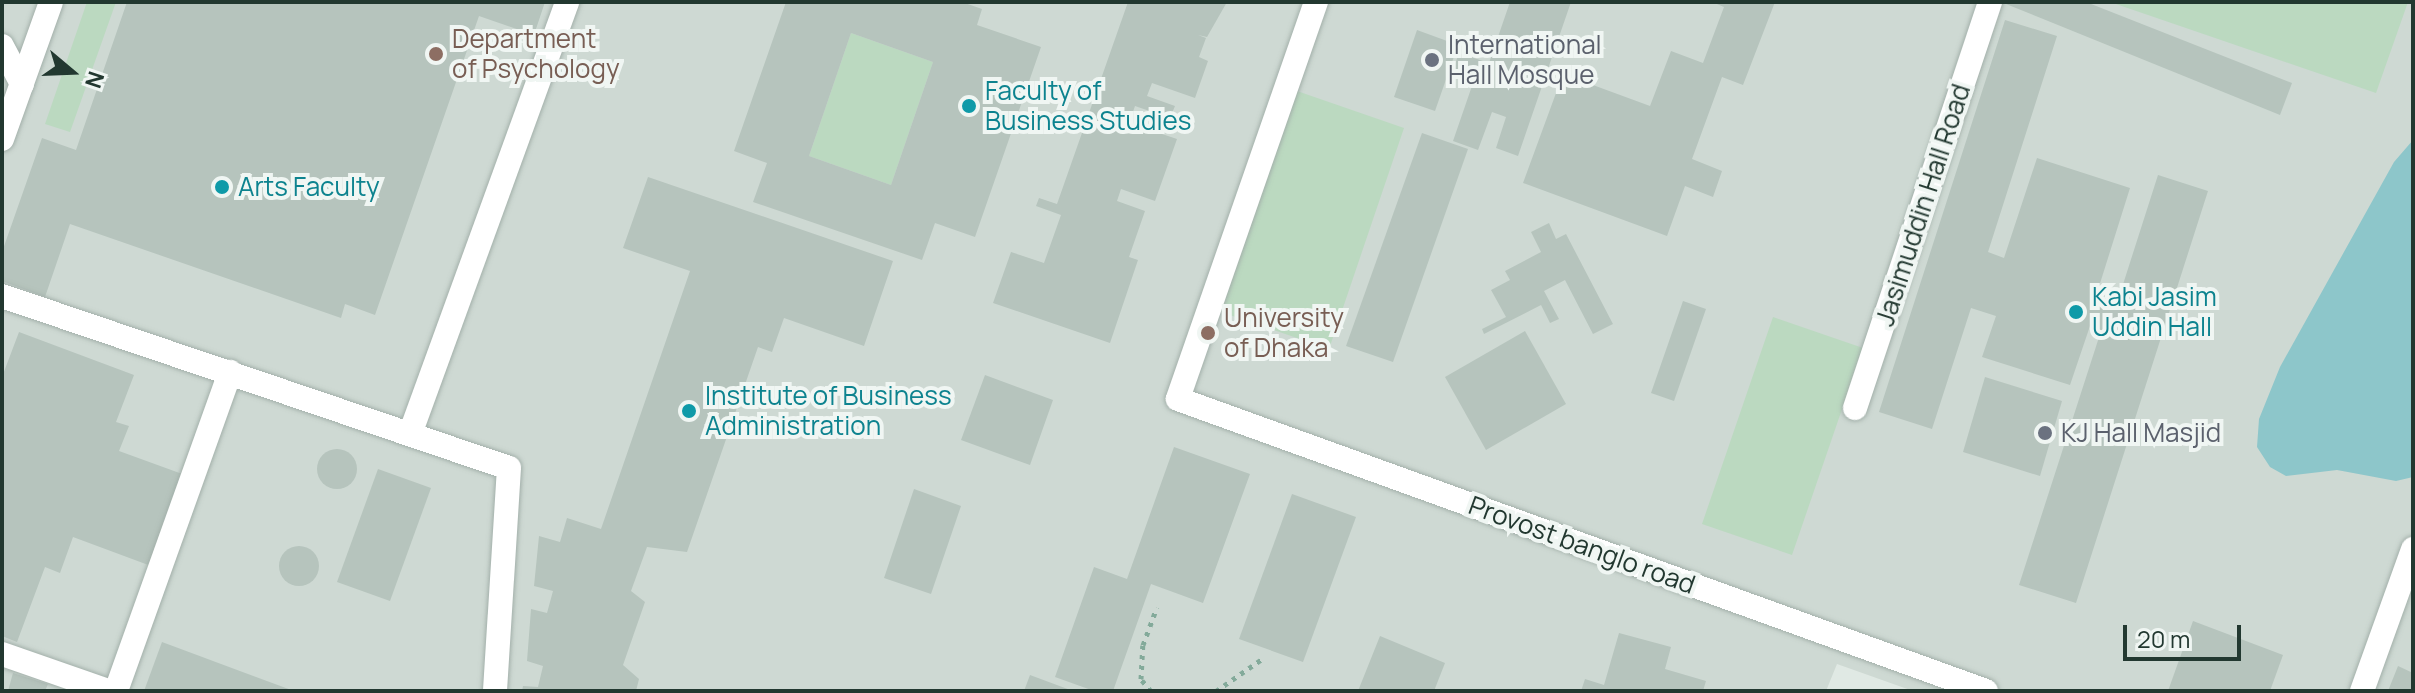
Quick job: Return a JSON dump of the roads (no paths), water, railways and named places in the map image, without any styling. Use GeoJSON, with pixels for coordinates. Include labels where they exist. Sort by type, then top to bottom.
{"type":"FeatureCollection","features":[{"type":"Feature","properties":{"kind":"lane"},"geometry":{"type":"LineString","coordinates":[[2,139],[51,2]]}},
{"type":"Feature","properties":{"kind":"lane"},"geometry":{"type":"LineString","coordinates":[[410,434],[567,2]]}},
{"type":"Feature","properties":{"kind":"lane","name":"Provost banglo road"},"geometry":{"type":"LineString","coordinates":[[1316,2],[1178,399],[1986,691]]}},
{"type":"Feature","properties":{"kind":"lane","name":"Jasimuddin Hall Road"},"geometry":{"type":"LineString","coordinates":[[1855,408],[1990,2]]}},
{"type":"Feature","properties":{"kind":"lane"},"geometry":{"type":"LineString","coordinates":[[2,46],[22,84]]}},
{"type":"Feature","properties":{"kind":"lane"},"geometry":{"type":"LineString","coordinates":[[2,296],[509,468],[495,691]]}},
{"type":"Feature","properties":{"kind":"lane"},"geometry":{"type":"LineString","coordinates":[[116,691],[230,372]]}},
{"type":"Feature","properties":{"kind":"lane"},"geometry":{"type":"LineString","coordinates":[[2362,691],[2413,549]]}},
{"type":"Feature","properties":{"kind":"lane"},"geometry":{"type":"LineString","coordinates":[[2,654],[108,691]]}},
{"type":"Feature","properties":{"kind":"water"},"geometry":{"type":"Polygon","coordinates":[[[2413,140],[2413,477],[2396,481],[2337,470],[2286,476],[2270,467],[2257,447],[2259,419],[2280,367],[2394,162],[2413,140]]]}},
{"type":"Feature","properties":{"kind":"place","name":"Department of Psychology"},"geometry":{"type":"Point","coordinates":[436,54]}},
{"type":"Feature","properties":{"kind":"place","name":"International Hall Mosque"},"geometry":{"type":"Point","coordinates":[1432,60]}},
{"type":"Feature","properties":{"kind":"place","name":"Faculty of Business Studies"},"geometry":{"type":"Point","coordinates":[969,106]}},
{"type":"Feature","properties":{"kind":"place","name":"Arts Faculty"},"geometry":{"type":"Point","coordinates":[222,187]}},
{"type":"Feature","properties":{"kind":"place","name":"Kabi Jasim Uddin Hall"},"geometry":{"type":"Point","coordinates":[2076,312]}},
{"type":"Feature","properties":{"kind":"place","name":"University of Dhaka"},"geometry":{"type":"Point","coordinates":[1208,333]}},
{"type":"Feature","properties":{"kind":"place","name":"Institute of Business Administration"},"geometry":{"type":"Point","coordinates":[689,411]}},
{"type":"Feature","properties":{"kind":"place","name":"KJ Hall Masjid"},"geometry":{"type":"Point","coordinates":[2045,433]}}]}
